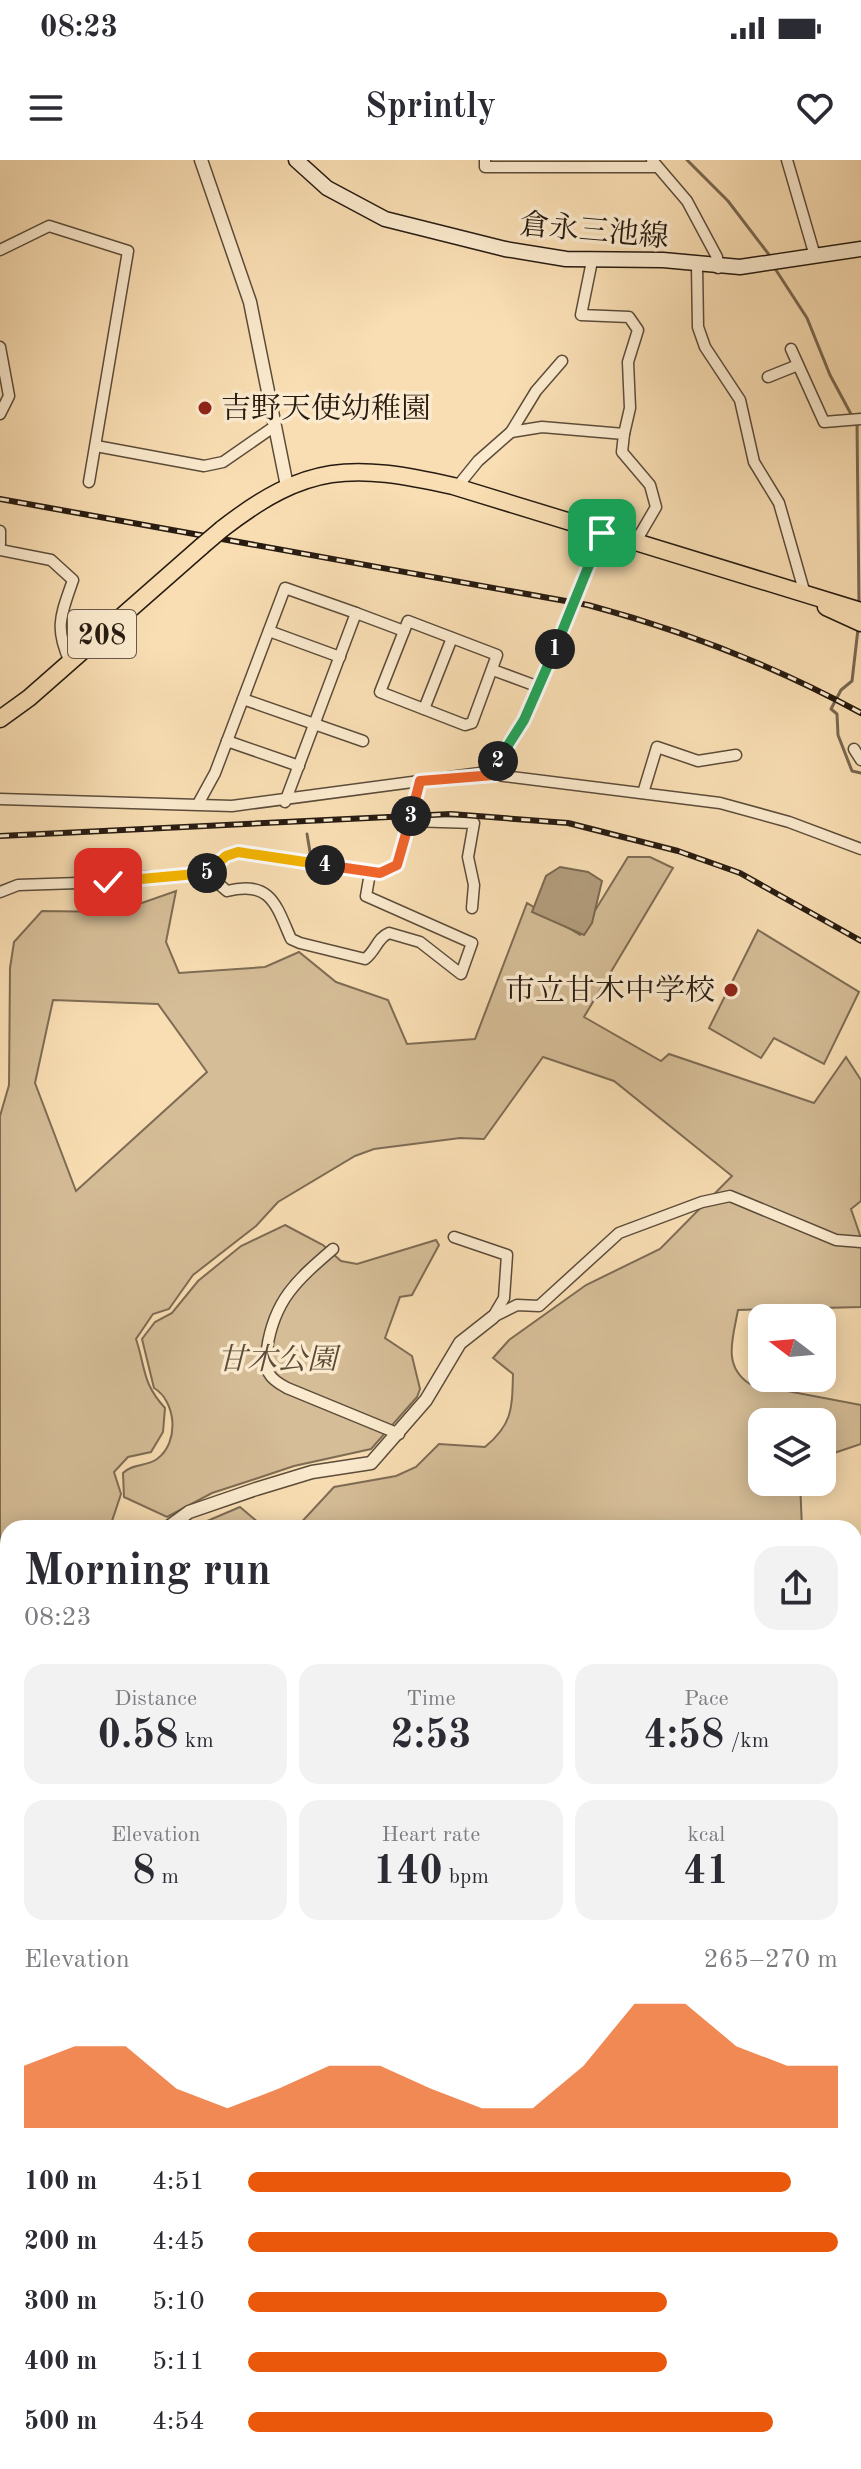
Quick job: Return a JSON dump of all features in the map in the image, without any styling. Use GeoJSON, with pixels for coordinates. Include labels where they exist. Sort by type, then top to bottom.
{"type":"FeatureCollection","features":[{"type":"Feature","properties":{"kind":"main road","name":"倉永三池線"},"geometry":{"type":"LineString","coordinates":[[296,160],[327,188],[385,219],[505,249],[592,261],[663,260],[718,268],[861,249]]}},
{"type":"Feature","properties":{"kind":"main road","name":"208"},"geometry":{"type":"LineString","coordinates":[[0,719],[222,529],[287,486],[335,473],[393,472],[457,487],[861,611]]}},
{"type":"Feature","properties":{"kind":"main road"},"geometry":{"type":"LineString","coordinates":[[640,544],[700,567],[813,603],[861,623]]}},
{"type":"Feature","properties":{"kind":"street"},"geometry":{"type":"LineString","coordinates":[[201,160],[250,302],[287,486]]}},
{"type":"Feature","properties":{"kind":"street"},"geometry":{"type":"LineString","coordinates":[[485,160],[485,167],[654,164],[687,201],[717,257],[718,268]]}},
{"type":"Feature","properties":{"kind":"street"},"geometry":{"type":"LineString","coordinates":[[787,160],[815,256]]}},
{"type":"Feature","properties":{"kind":"street"},"geometry":{"type":"LineString","coordinates":[[0,250],[49,226],[128,251],[89,482]]}},
{"type":"Feature","properties":{"kind":"street"},"geometry":{"type":"LineString","coordinates":[[592,261],[581,315],[629,317],[638,330],[628,362],[630,408],[622,452],[650,485],[656,507],[640,544]]}},
{"type":"Feature","properties":{"kind":"street"},"geometry":{"type":"LineString","coordinates":[[697,266],[698,327],[705,347],[740,400],[754,462],[779,503],[805,594]]}},
{"type":"Feature","properties":{"kind":"street"},"geometry":{"type":"LineString","coordinates":[[0,347],[9,396],[0,414]]}},
{"type":"Feature","properties":{"kind":"street"},"geometry":{"type":"LineString","coordinates":[[791,349],[824,422],[861,419]]}},
{"type":"Feature","properties":{"kind":"street"},"geometry":{"type":"LineString","coordinates":[[457,487],[478,461],[511,432],[536,391],[562,361]]}},
{"type":"Feature","properties":{"kind":"street"},"geometry":{"type":"LineString","coordinates":[[768,377],[798,365]]}},
{"type":"Feature","properties":{"kind":"street"},"geometry":{"type":"LineString","coordinates":[[96,446],[204,466],[223,462],[275,426]]}},
{"type":"Feature","properties":{"kind":"street"},"geometry":{"type":"LineString","coordinates":[[511,432],[542,427],[624,434]]}},
{"type":"Feature","properties":{"kind":"street"},"geometry":{"type":"LineString","coordinates":[[0,531],[0,544]]}},
{"type":"Feature","properties":{"kind":"street"},"geometry":{"type":"LineString","coordinates":[[494,775],[500,754],[524,720],[539,687],[602,533]]}},
{"type":"Feature","properties":{"kind":"street"},"geometry":{"type":"LineString","coordinates":[[0,550],[51,560],[73,580],[59,623],[61,642],[70,662]]}},
{"type":"Feature","properties":{"kind":"street"},"geometry":{"type":"LineString","coordinates":[[198,804],[227,741],[285,588],[404,631]]}},
{"type":"Feature","properties":{"kind":"street"},"geometry":{"type":"LineString","coordinates":[[285,802],[356,613]]}},
{"type":"Feature","properties":{"kind":"street"},"geometry":{"type":"LineString","coordinates":[[408,621],[497,655],[472,723],[465,725],[380,692],[404,631],[408,621]]}},
{"type":"Feature","properties":{"kind":"street"},"geometry":{"type":"LineString","coordinates":[[269,631],[340,657]]}},
{"type":"Feature","properties":{"kind":"street"},"geometry":{"type":"LineString","coordinates":[[424,709],[452,638]]}},
{"type":"Feature","properties":{"kind":"street"},"geometry":{"type":"LineString","coordinates":[[493,670],[539,687]]}},
{"type":"Feature","properties":{"kind":"street"},"geometry":{"type":"LineString","coordinates":[[243,699],[363,741]]}},
{"type":"Feature","properties":{"kind":"street"},"geometry":{"type":"LineString","coordinates":[[227,741],[299,766]]}},
{"type":"Feature","properties":{"kind":"street"},"geometry":{"type":"LineString","coordinates":[[643,793],[657,747],[698,761],[736,755]]}},
{"type":"Feature","properties":{"kind":"street"},"geometry":{"type":"LineString","coordinates":[[854,749],[861,760]]}},
{"type":"Feature","properties":{"kind":"street"},"geometry":{"type":"LineString","coordinates":[[0,799],[232,806],[285,802],[420,781],[494,775],[745,808],[861,849]]}},
{"type":"Feature","properties":{"kind":"street"},"geometry":{"type":"LineString","coordinates":[[0,892],[18,885],[207,874],[226,856],[238,852],[380,873],[397,865],[420,781]]}},
{"type":"Feature","properties":{"kind":"street"},"geometry":{"type":"LineString","coordinates":[[410,821],[474,823],[468,857],[474,885],[472,908]]}},
{"type":"Feature","properties":{"kind":"street"},"geometry":{"type":"LineString","coordinates":[[207,874],[227,891],[242,887],[265,892],[274,900],[291,939],[300,943],[365,959],[373,953],[381,936],[389,933],[420,942],[461,974],[472,943],[366,896],[370,873]]}},
{"type":"Feature","properties":{"kind":"street"},"geometry":{"type":"LineString","coordinates":[[188,1520],[312,1472],[371,1463],[426,1400],[460,1343],[493,1317],[517,1305],[539,1306],[619,1233],[730,1196],[836,1240],[861,1242]]}},
{"type":"Feature","properties":{"kind":"street"},"geometry":{"type":"LineString","coordinates":[[454,1237],[507,1255],[504,1298],[493,1317]]}},
{"type":"Feature","properties":{"kind":"street"},"geometry":{"type":"LineString","coordinates":[[333,1249],[300,1277],[273,1316],[265,1368],[270,1379],[287,1388],[399,1434]]}},
{"type":"Feature","properties":{"kind":"green space"},"geometry":{"type":"Polygon","coordinates":[[[628,857],[650,857],[673,868],[584,1017],[661,1061],[669,1054],[814,1103],[846,1057],[861,1080],[861,1201],[851,1209],[861,1238],[861,1307],[748,1304],[748,1310],[738,1310],[732,1341],[733,1360],[741,1377],[748,1382],[748,1392],[792,1392],[861,1405],[861,1444],[836,1452],[836,1408],[748,1408],[748,1496],[801,1496],[802,1520],[303,1520],[334,1487],[396,1476],[416,1467],[439,1444],[485,1447],[501,1431],[509,1415],[513,1374],[493,1358],[509,1340],[586,1285],[660,1249],[732,1176],[614,1081],[543,1057],[484,1139],[460,1138],[374,1149],[355,1156],[278,1202],[256,1226],[193,1275],[169,1309],[153,1314],[136,1339],[148,1383],[165,1408],[163,1432],[151,1452],[128,1457],[114,1472],[121,1494],[112,1520],[0,1520],[0,1116],[9,1085],[10,968],[14,942],[42,911],[116,912],[176,891],[166,942],[179,973],[265,967],[299,952],[336,982],[388,1000],[407,1044],[475,1039],[527,903],[580,935],[628,857]],[[53,1000],[35,1083],[76,1191],[207,1072],[158,1004],[53,1000]]]}},
{"type":"Feature","properties":{"kind":"green space"},"geometry":{"type":"Polygon","coordinates":[[[758,930],[859,992],[824,1064],[774,1038],[761,1058],[709,1028],[758,930]]]}},
{"type":"Feature","properties":{"kind":"green space","name":"甘木公園"},"geometry":{"type":"Polygon","coordinates":[[[285,1225],[323,1245],[341,1261],[357,1264],[436,1240],[439,1245],[412,1295],[400,1297],[385,1338],[412,1356],[420,1389],[417,1397],[371,1449],[294,1466],[212,1493],[167,1517],[124,1497],[123,1473],[157,1459],[169,1443],[172,1432],[171,1412],[167,1402],[154,1388],[142,1339],[155,1322],[172,1313],[198,1281],[241,1246],[285,1225]]]}},
{"type":"Feature","properties":{"kind":"green space"},"geometry":{"type":"Polygon","coordinates":[[[240,1507],[255,1520],[209,1520],[240,1507]]]}},
{"type":"Feature","properties":{"kind":"shaded area"},"geometry":{"type":"Polygon","coordinates":[[[560,867],[588,872],[602,881],[592,923],[584,935],[532,912],[546,876],[560,867]]]}},
{"type":"Feature","properties":{"kind":"waterway"},"geometry":{"type":"LineString","coordinates":[[687,160],[728,201],[770,256]]}},
{"type":"Feature","properties":{"kind":"waterway"},"geometry":{"type":"LineString","coordinates":[[774,267],[807,318],[830,375],[852,416]]}},
{"type":"Feature","properties":{"kind":"waterway"},"geometry":{"type":"LineString","coordinates":[[857,422],[859,605]]}},
{"type":"Feature","properties":{"kind":"waterway"},"geometry":{"type":"LineString","coordinates":[[858,629],[852,681],[841,690],[831,709],[837,714],[838,735],[852,771],[861,773]]}},
{"type":"Feature","properties":{"kind":"waterway"},"geometry":{"type":"LineString","coordinates":[[307,834],[311,858]]}},
{"type":"Feature","properties":{"kind":"railway"},"geometry":{"type":"LineString","coordinates":[[0,499],[588,605],[728,651],[861,713]]}},
{"type":"Feature","properties":{"kind":"railway"},"geometry":{"type":"LineString","coordinates":[[0,836],[451,814],[568,823],[678,851],[740,873],[861,941]]}},
{"type":"Feature","properties":{"kind":"place","name":"吉野天使幼稚園"},"geometry":{"type":"Point","coordinates":[205,408]}},
{"type":"Feature","properties":{"kind":"place","name":"市立甘木中学校"},"geometry":{"type":"Point","coordinates":[731,990]}},
{"type":"Feature","properties":{"kind":"route"},"geometry":{"type":"LineString","coordinates":[[108,882],[207,874],[226,856],[238,852],[370,873],[380,873],[397,865],[420,781],[480,773],[494,775],[500,754],[524,720],[602,533]]}}]}
